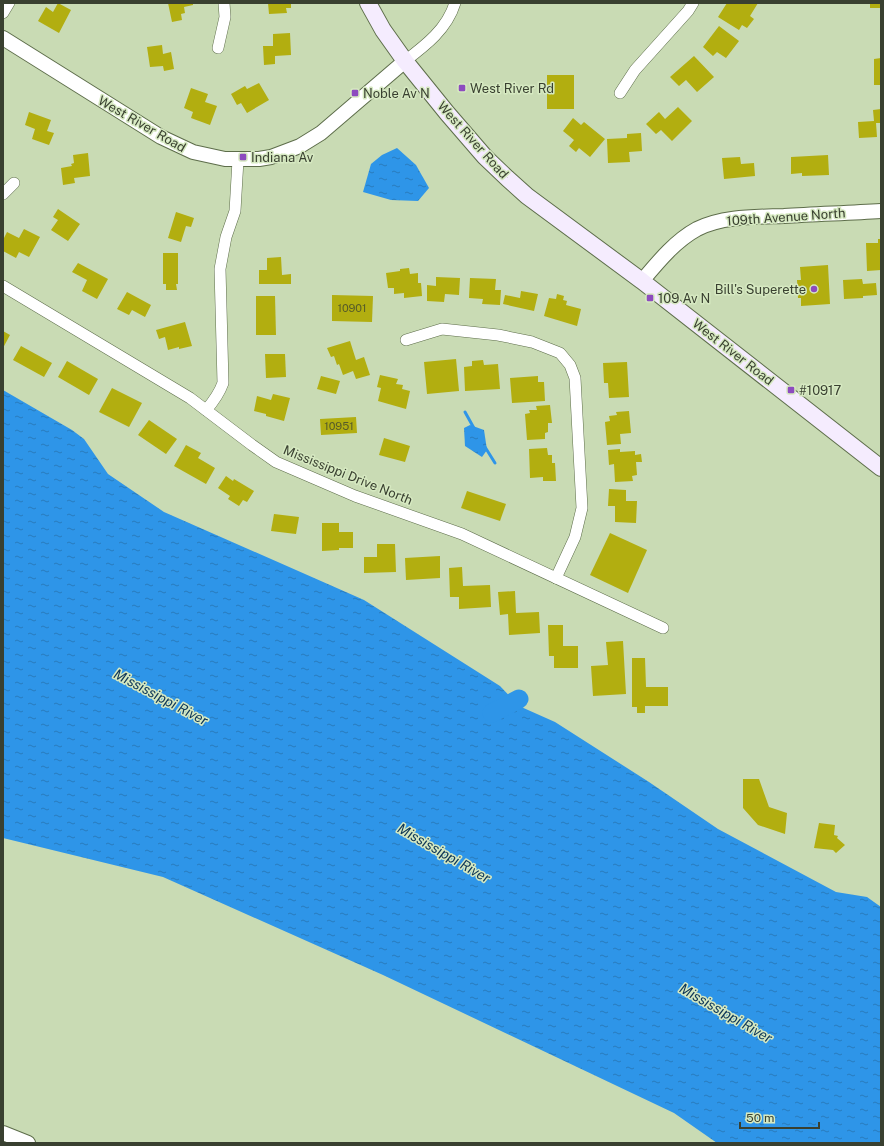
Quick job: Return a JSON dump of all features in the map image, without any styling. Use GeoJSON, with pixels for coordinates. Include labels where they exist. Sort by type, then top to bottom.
{"type":"FeatureCollection","features":[{"type":"Feature","properties":{"kind":"main road"},"geometry":{"type":"LineString","coordinates":[[368,3],[383,30],[406,61]]}},
{"type":"Feature","properties":{"kind":"main road","name":"West River Road"},"geometry":{"type":"LineString","coordinates":[[406,61],[447,114],[485,157],[527,196],[642,281],[881,468]]}},
{"type":"Feature","properties":{"kind":"street"},"geometry":{"type":"LineString","coordinates":[[3,13],[9,3]]}},
{"type":"Feature","properties":{"kind":"street"},"geometry":{"type":"LineString","coordinates":[[218,48],[225,17],[224,3]]}},
{"type":"Feature","properties":{"kind":"street"},"geometry":{"type":"LineString","coordinates":[[406,61],[437,34],[453,10],[455,3]]}},
{"type":"Feature","properties":{"kind":"street"},"geometry":{"type":"LineString","coordinates":[[620,93],[636,70],[688,11],[693,3]]}},
{"type":"Feature","properties":{"kind":"street","name":"West River Road"},"geometry":{"type":"LineString","coordinates":[[3,38],[160,137],[193,152],[213,157],[238,160],[271,157],[300,146],[321,132],[406,61]]}},
{"type":"Feature","properties":{"kind":"street"},"geometry":{"type":"LineString","coordinates":[[206,410],[216,400],[220,393],[222,383],[220,269],[226,237],[235,211],[238,160]]}},
{"type":"Feature","properties":{"kind":"street"},"geometry":{"type":"LineString","coordinates":[[3,194],[14,183]]}},
{"type":"Feature","properties":{"kind":"street","name":"109th Avenue North"},"geometry":{"type":"LineString","coordinates":[[642,281],[680,240],[696,230],[719,221],[746,218],[881,211]]}},
{"type":"Feature","properties":{"kind":"street","name":"Mississippi Drive North"},"geometry":{"type":"LineString","coordinates":[[3,286],[190,398],[276,462],[355,496],[462,534],[663,628]]}},
{"type":"Feature","properties":{"kind":"street"},"geometry":{"type":"LineString","coordinates":[[406,340],[442,329],[498,335],[532,342],[560,353],[570,365],[575,378],[582,508],[575,537],[556,578]]}},
{"type":"Feature","properties":{"kind":"street"},"geometry":{"type":"LineString","coordinates":[[3,1133],[28,1143]]}},
{"type":"Feature","properties":{"kind":"water"},"geometry":{"type":"Polygon","coordinates":[[[397,148],[416,165],[429,188],[418,201],[391,200],[363,192],[371,164],[382,155],[397,148]]]}},
{"type":"Feature","properties":{"kind":"water","name":"Mississippi River"},"geometry":{"type":"Polygon","coordinates":[[[3,390],[72,430],[84,439],[108,474],[164,512],[364,600],[500,686],[519,706],[555,722],[649,782],[718,829],[836,892],[867,897],[881,907],[881,1143],[717,1143],[674,1113],[383,975],[163,877],[3,838],[3,390]]]}},
{"type":"Feature","properties":{"kind":"water"},"geometry":{"type":"Polygon","coordinates":[[[470,425],[484,430],[487,450],[482,457],[465,446],[464,428],[470,425]]]}},
{"type":"Feature","properties":{"kind":"building"},"geometry":{"type":"Polygon","coordinates":[[[58,3],[71,10],[59,33],[38,21],[46,7],[53,12],[58,3]]]}},
{"type":"Feature","properties":{"kind":"building"},"geometry":{"type":"Polygon","coordinates":[[[168,3],[193,3],[193,5],[184,7],[185,13],[181,14],[182,20],[172,22],[168,3]]]}},
{"type":"Feature","properties":{"kind":"building"},"geometry":{"type":"Polygon","coordinates":[[[268,3],[291,3],[291,8],[286,8],[287,13],[269,14],[268,3]]]}},
{"type":"Feature","properties":{"kind":"building"},"geometry":{"type":"Polygon","coordinates":[[[727,3],[758,3],[750,16],[754,19],[747,28],[742,25],[739,30],[718,17],[727,3]]]}},
{"type":"Feature","properties":{"kind":"building"},"geometry":{"type":"Polygon","coordinates":[[[870,3],[881,3],[881,8],[870,8],[870,3]]]}},
{"type":"Feature","properties":{"kind":"building"},"geometry":{"type":"Polygon","coordinates":[[[719,26],[739,41],[726,58],[717,52],[713,56],[703,47],[719,26]]]}},
{"type":"Feature","properties":{"kind":"building"},"geometry":{"type":"Polygon","coordinates":[[[290,33],[291,55],[275,56],[275,64],[264,65],[263,46],[273,46],[273,34],[290,33]]]}},
{"type":"Feature","properties":{"kind":"building"},"geometry":{"type":"Polygon","coordinates":[[[162,45],[163,54],[171,52],[174,69],[164,71],[163,66],[150,67],[147,47],[162,45]]]}},
{"type":"Feature","properties":{"kind":"building"},"geometry":{"type":"Polygon","coordinates":[[[694,56],[714,77],[697,92],[686,80],[679,86],[670,77],[694,56]]]}},
{"type":"Feature","properties":{"kind":"building"},"geometry":{"type":"Polygon","coordinates":[[[881,58],[881,85],[874,85],[874,59],[881,58]]]}},
{"type":"Feature","properties":{"kind":"building"},"geometry":{"type":"Polygon","coordinates":[[[547,75],[574,75],[574,109],[547,109],[547,75]]]}},
{"type":"Feature","properties":{"kind":"building"},"geometry":{"type":"Polygon","coordinates":[[[259,83],[269,100],[247,113],[241,103],[237,105],[231,94],[245,86],[247,89],[259,83]]]}},
{"type":"Feature","properties":{"kind":"building"},"geometry":{"type":"Polygon","coordinates":[[[191,88],[208,94],[205,102],[217,106],[210,125],[191,118],[193,112],[184,108],[191,88]]]}},
{"type":"Feature","properties":{"kind":"building"},"geometry":{"type":"Polygon","coordinates":[[[678,107],[692,121],[672,141],[661,130],[656,134],[646,124],[659,112],[665,119],[678,107]]]}},
{"type":"Feature","properties":{"kind":"building"},"geometry":{"type":"Polygon","coordinates":[[[881,109],[881,123],[876,123],[877,137],[859,138],[858,122],[874,121],[873,110],[881,109]]]}},
{"type":"Feature","properties":{"kind":"building"},"geometry":{"type":"Polygon","coordinates":[[[29,112],[51,120],[47,131],[54,133],[49,145],[32,139],[35,129],[25,125],[29,112]]]}},
{"type":"Feature","properties":{"kind":"building"},"geometry":{"type":"Polygon","coordinates":[[[573,118],[581,125],[584,122],[605,139],[590,157],[579,148],[576,152],[569,146],[574,140],[563,131],[573,118]]]}},
{"type":"Feature","properties":{"kind":"building"},"geometry":{"type":"Polygon","coordinates":[[[641,133],[642,151],[629,152],[630,162],[608,163],[607,139],[627,138],[627,134],[641,133]]]}},
{"type":"Feature","properties":{"kind":"building"},"geometry":{"type":"Polygon","coordinates":[[[88,153],[90,176],[74,178],[75,183],[63,185],[61,168],[72,166],[71,164],[74,163],[73,155],[88,153]]]}},
{"type":"Feature","properties":{"kind":"building"},"geometry":{"type":"Polygon","coordinates":[[[828,155],[829,175],[802,176],[802,173],[791,174],[791,157],[828,155]]]}},
{"type":"Feature","properties":{"kind":"building"},"geometry":{"type":"Polygon","coordinates":[[[740,157],[741,164],[754,163],[755,176],[724,179],[722,158],[740,157]]]}},
{"type":"Feature","properties":{"kind":"building"},"geometry":{"type":"Polygon","coordinates":[[[58,209],[80,224],[68,241],[51,230],[58,220],[53,217],[58,209]]]}},
{"type":"Feature","properties":{"kind":"building"},"geometry":{"type":"Polygon","coordinates":[[[176,212],[194,218],[191,227],[186,226],[181,242],[168,238],[176,212]]]}},
{"type":"Feature","properties":{"kind":"building"},"geometry":{"type":"Polygon","coordinates":[[[24,229],[40,237],[29,257],[19,252],[16,258],[3,251],[3,240],[7,232],[19,238],[24,229]]]}},
{"type":"Feature","properties":{"kind":"building"},"geometry":{"type":"Polygon","coordinates":[[[878,239],[881,239],[881,270],[867,271],[866,243],[878,243],[878,239]]]}},
{"type":"Feature","properties":{"kind":"building"},"geometry":{"type":"Polygon","coordinates":[[[163,253],[178,253],[177,290],[166,290],[166,284],[163,284],[163,253]]]}},
{"type":"Feature","properties":{"kind":"building"},"geometry":{"type":"Polygon","coordinates":[[[281,257],[282,275],[291,274],[291,284],[259,284],[259,270],[267,270],[267,258],[281,257]]]}},
{"type":"Feature","properties":{"kind":"building"},"geometry":{"type":"Polygon","coordinates":[[[78,263],[108,279],[97,299],[82,291],[87,280],[72,272],[78,263]]]}},
{"type":"Feature","properties":{"kind":"building","name":"Bill's Superette"},"geometry":{"type":"Polygon","coordinates":[[[828,265],[830,304],[801,306],[801,298],[798,298],[797,280],[801,280],[800,267],[828,265]]]}},
{"type":"Feature","properties":{"kind":"building"},"geometry":{"type":"Polygon","coordinates":[[[409,268],[410,274],[418,273],[418,283],[421,283],[422,296],[404,298],[404,293],[394,294],[394,288],[388,288],[386,273],[409,268]]]}},
{"type":"Feature","properties":{"kind":"building"},"geometry":{"type":"Polygon","coordinates":[[[436,277],[460,278],[459,295],[445,294],[444,302],[427,301],[427,285],[436,286],[436,277]]]}},
{"type":"Feature","properties":{"kind":"building"},"geometry":{"type":"Polygon","coordinates":[[[470,278],[496,279],[495,290],[501,290],[500,305],[482,304],[483,299],[469,298],[470,278]]]}},
{"type":"Feature","properties":{"kind":"building"},"geometry":{"type":"Polygon","coordinates":[[[862,279],[863,284],[876,283],[877,295],[863,296],[863,298],[844,299],[843,280],[862,279]]]}},
{"type":"Feature","properties":{"kind":"building"},"geometry":{"type":"Polygon","coordinates":[[[521,291],[538,294],[534,311],[503,304],[505,295],[520,298],[521,291]]]}},
{"type":"Feature","properties":{"kind":"building"},"geometry":{"type":"Polygon","coordinates":[[[127,292],[151,305],[145,317],[132,310],[129,315],[117,309],[127,292]]]}},
{"type":"Feature","properties":{"kind":"building"},"geometry":{"type":"Polygon","coordinates":[[[557,294],[564,296],[563,300],[567,301],[566,305],[581,309],[577,326],[544,316],[549,298],[556,299],[557,294]]]}},
{"type":"Feature","properties":{"kind":"building"},"geometry":{"type":"Polygon","coordinates":[[[332,295],[373,296],[372,322],[332,321],[332,295]]]}},
{"type":"Feature","properties":{"kind":"building"},"geometry":{"type":"Polygon","coordinates":[[[256,296],[275,296],[276,335],[256,335],[256,296]]]}},
{"type":"Feature","properties":{"kind":"building"},"geometry":{"type":"Polygon","coordinates":[[[185,322],[192,346],[168,350],[165,337],[159,339],[156,330],[185,322]]]}},
{"type":"Feature","properties":{"kind":"building"},"geometry":{"type":"Polygon","coordinates":[[[3,331],[10,335],[3,348],[3,331]]]}},
{"type":"Feature","properties":{"kind":"building"},"geometry":{"type":"Polygon","coordinates":[[[350,341],[356,360],[364,357],[370,375],[356,379],[353,371],[343,375],[334,356],[331,357],[327,348],[350,341]]]}},
{"type":"Feature","properties":{"kind":"building"},"geometry":{"type":"Polygon","coordinates":[[[21,346],[52,363],[44,377],[13,360],[21,346]]]}},
{"type":"Feature","properties":{"kind":"building"},"geometry":{"type":"Polygon","coordinates":[[[265,354],[285,354],[286,377],[266,378],[265,354]]]}},
{"type":"Feature","properties":{"kind":"building"},"geometry":{"type":"Polygon","coordinates":[[[456,359],[459,391],[427,394],[424,362],[456,359]]]}},
{"type":"Feature","properties":{"kind":"building"},"geometry":{"type":"Polygon","coordinates":[[[483,360],[484,365],[498,364],[500,389],[465,391],[464,367],[472,366],[472,361],[483,360]]]}},
{"type":"Feature","properties":{"kind":"building"},"geometry":{"type":"Polygon","coordinates":[[[67,361],[98,379],[89,395],[58,377],[67,361]]]}},
{"type":"Feature","properties":{"kind":"building"},"geometry":{"type":"Polygon","coordinates":[[[627,362],[629,397],[609,398],[608,383],[604,383],[603,363],[627,362]]]}},
{"type":"Feature","properties":{"kind":"building"},"geometry":{"type":"Polygon","coordinates":[[[380,375],[398,379],[396,384],[403,385],[402,389],[410,391],[406,409],[378,401],[381,388],[377,387],[380,375]]]}},
{"type":"Feature","properties":{"kind":"building"},"geometry":{"type":"Polygon","coordinates":[[[321,376],[340,381],[336,394],[317,389],[321,376]]]}},
{"type":"Feature","properties":{"kind":"building"},"geometry":{"type":"Polygon","coordinates":[[[538,376],[538,382],[544,382],[545,401],[512,403],[510,378],[538,376]]]}},
{"type":"Feature","properties":{"kind":"building"},"geometry":{"type":"Polygon","coordinates":[[[112,388],[142,403],[129,427],[99,412],[112,388]]]}},
{"type":"Feature","properties":{"kind":"building"},"geometry":{"type":"Polygon","coordinates":[[[273,394],[290,398],[284,421],[254,411],[257,396],[271,400],[273,394]]]}},
{"type":"Feature","properties":{"kind":"building"},"geometry":{"type":"Polygon","coordinates":[[[550,405],[552,423],[548,423],[548,432],[545,433],[545,439],[527,440],[525,414],[530,413],[529,410],[537,410],[536,406],[550,405]]]}},
{"type":"Feature","properties":{"kind":"building"},"geometry":{"type":"Polygon","coordinates":[[[629,411],[631,433],[620,434],[621,444],[607,445],[605,422],[610,421],[609,416],[617,415],[616,412],[629,411]]]}},
{"type":"Feature","properties":{"kind":"building"},"geometry":{"type":"Polygon","coordinates":[[[356,417],[357,433],[321,435],[320,419],[356,417]]]}},
{"type":"Feature","properties":{"kind":"building"},"geometry":{"type":"Polygon","coordinates":[[[149,420],[177,439],[166,454],[138,435],[149,420]]]}},
{"type":"Feature","properties":{"kind":"building"},"geometry":{"type":"Polygon","coordinates":[[[384,438],[410,446],[405,462],[379,455],[384,438]]]}},
{"type":"Feature","properties":{"kind":"building"},"geometry":{"type":"Polygon","coordinates":[[[186,445],[201,453],[198,458],[215,468],[206,484],[174,466],[186,445]]]}},
{"type":"Feature","properties":{"kind":"building"},"geometry":{"type":"Polygon","coordinates":[[[547,448],[548,455],[552,455],[552,463],[555,463],[556,481],[543,481],[543,477],[530,478],[529,449],[547,448]]]}},
{"type":"Feature","properties":{"kind":"building"},"geometry":{"type":"Polygon","coordinates":[[[620,449],[620,452],[635,451],[635,455],[641,454],[642,462],[636,462],[637,475],[632,476],[633,481],[615,482],[614,464],[609,465],[608,450],[620,449]]]}},
{"type":"Feature","properties":{"kind":"building"},"geometry":{"type":"Polygon","coordinates":[[[226,476],[254,491],[247,502],[243,500],[239,506],[228,499],[230,496],[218,488],[226,476]]]}},
{"type":"Feature","properties":{"kind":"building"},"geometry":{"type":"Polygon","coordinates":[[[609,489],[626,490],[626,501],[637,501],[636,523],[615,522],[615,506],[608,506],[609,489]]]}},
{"type":"Feature","properties":{"kind":"building"},"geometry":{"type":"Polygon","coordinates":[[[467,491],[506,504],[500,521],[461,508],[467,491]]]}},
{"type":"Feature","properties":{"kind":"building"},"geometry":{"type":"Polygon","coordinates":[[[274,514],[299,517],[296,534],[271,531],[274,514]]]}},
{"type":"Feature","properties":{"kind":"building"},"geometry":{"type":"Polygon","coordinates":[[[322,523],[339,523],[339,532],[353,532],[353,548],[339,548],[339,550],[322,551],[322,523]]]}},
{"type":"Feature","properties":{"kind":"building"},"geometry":{"type":"Polygon","coordinates":[[[610,533],[647,550],[628,593],[590,575],[610,533]]]}},
{"type":"Feature","properties":{"kind":"building"},"geometry":{"type":"Polygon","coordinates":[[[377,544],[395,544],[396,572],[364,573],[364,557],[377,557],[377,544]]]}},
{"type":"Feature","properties":{"kind":"building"},"geometry":{"type":"Polygon","coordinates":[[[440,556],[440,578],[406,580],[405,558],[440,556]]]}},
{"type":"Feature","properties":{"kind":"building"},"geometry":{"type":"Polygon","coordinates":[[[462,567],[463,586],[490,585],[491,607],[459,609],[459,597],[450,597],[449,568],[462,567]]]}},
{"type":"Feature","properties":{"kind":"building"},"geometry":{"type":"Polygon","coordinates":[[[515,591],[516,613],[539,612],[540,633],[509,635],[508,614],[500,615],[498,592],[515,591]]]}},
{"type":"Feature","properties":{"kind":"building"},"geometry":{"type":"Polygon","coordinates":[[[548,625],[563,625],[563,646],[578,646],[578,668],[554,668],[554,656],[549,656],[548,625]]]}},
{"type":"Feature","properties":{"kind":"building"},"geometry":{"type":"Polygon","coordinates":[[[623,641],[626,694],[593,696],[591,666],[608,665],[606,642],[623,641]]]}},
{"type":"Feature","properties":{"kind":"building"},"geometry":{"type":"Polygon","coordinates":[[[632,658],[645,658],[646,687],[668,687],[668,706],[645,706],[645,713],[637,713],[637,707],[632,707],[632,658]]]}},
{"type":"Feature","properties":{"kind":"building"},"geometry":{"type":"Polygon","coordinates":[[[743,779],[759,779],[769,807],[787,813],[785,834],[758,825],[743,808],[743,779]]]}},
{"type":"Feature","properties":{"kind":"building"},"geometry":{"type":"Polygon","coordinates":[[[819,823],[835,825],[834,835],[838,836],[837,838],[845,845],[836,853],[833,850],[814,848],[819,823]]]}},
{"type":"Feature","properties":{"kind":"waterway"},"geometry":{"type":"LineString","coordinates":[[465,412],[475,430]]}},
{"type":"Feature","properties":{"kind":"waterway"},"geometry":{"type":"LineString","coordinates":[[485,447],[495,463]]}},
{"type":"Feature","properties":{"kind":"waterway"},"geometry":{"type":"LineString","coordinates":[[492,713],[519,699]]}},
{"type":"Feature","properties":{"kind":"place","name":"West River Rd"},"geometry":{"type":"Point","coordinates":[462,88]}},
{"type":"Feature","properties":{"kind":"place","name":"Noble Av N"},"geometry":{"type":"Point","coordinates":[355,93]}},
{"type":"Feature","properties":{"kind":"place","name":"Indiana Av"},"geometry":{"type":"Point","coordinates":[243,157]}},
{"type":"Feature","properties":{"kind":"place","name":"Bill's Superette"},"geometry":{"type":"Point","coordinates":[814,289]}},
{"type":"Feature","properties":{"kind":"place","name":"109 Av N"},"geometry":{"type":"Point","coordinates":[650,298]}},
{"type":"Feature","properties":{"kind":"place","name":"#10917"},"geometry":{"type":"Point","coordinates":[791,390]}}]}
